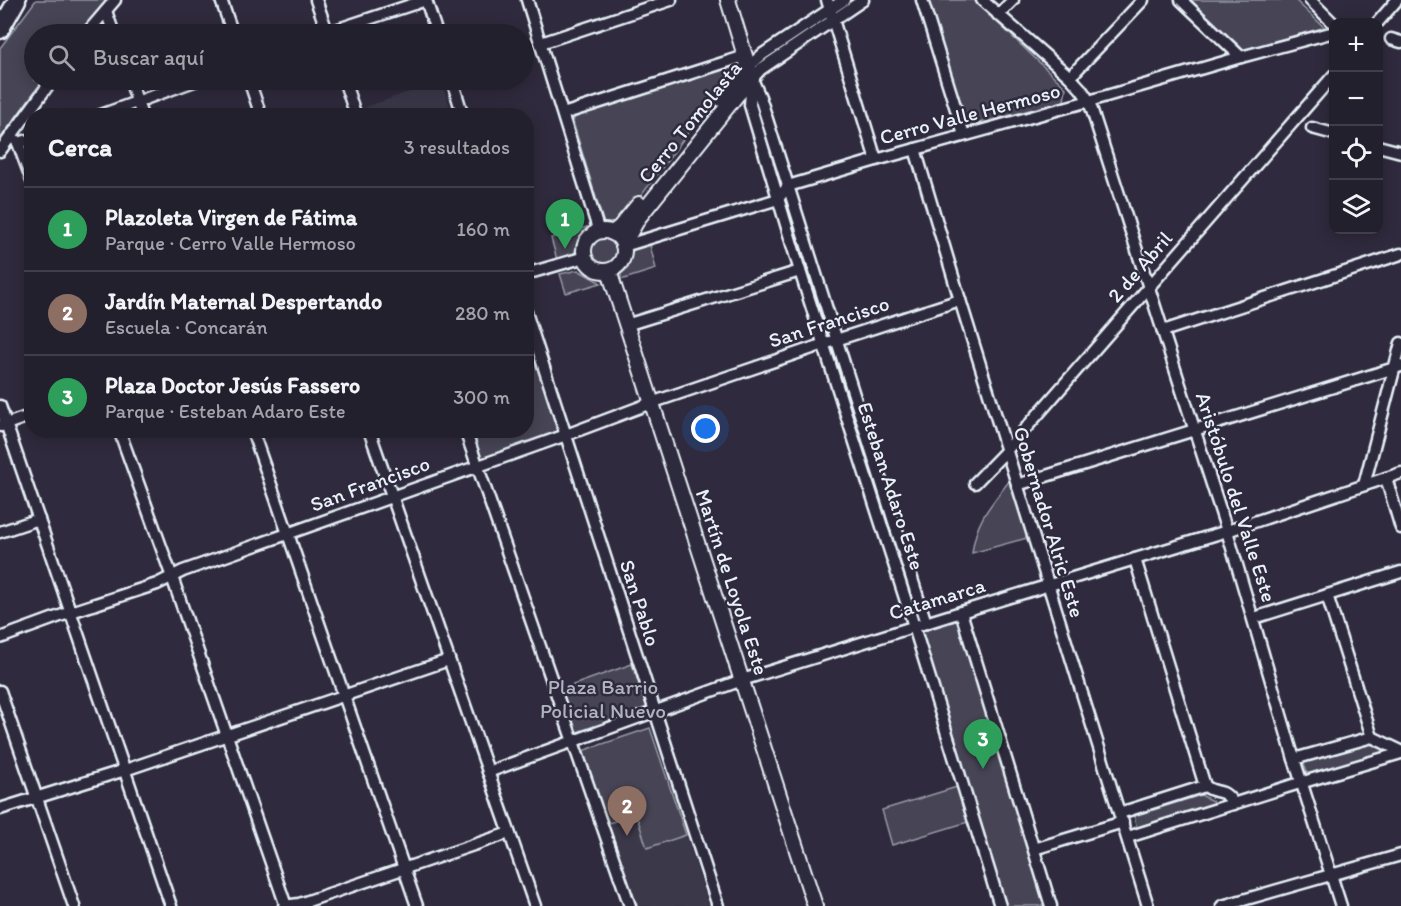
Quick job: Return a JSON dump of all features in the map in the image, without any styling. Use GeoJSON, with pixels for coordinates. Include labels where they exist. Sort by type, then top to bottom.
{"type":"FeatureCollection","features":[{"type":"Feature","properties":{"kind":"highway"},"geometry":{"type":"LineString","coordinates":[[0,19],[17,0]]}},
{"type":"Feature","properties":{"kind":"highway"},"geometry":{"type":"LineString","coordinates":[[0,30],[17,0]]}},
{"type":"Feature","properties":{"kind":"main road","name":"Esteban Adaro Este"},"geometry":{"type":"LineString","coordinates":[[728,0],[748,67]]}},
{"type":"Feature","properties":{"kind":"main road","name":"Cerro Tomolasta"},"geometry":{"type":"LineString","coordinates":[[605,232],[620,227],[748,67]]}},
{"type":"Feature","properties":{"kind":"main road","name":"Cerro Tomolasta"},"geometry":{"type":"LineString","coordinates":[[623,246],[639,217],[736,96],[748,67]]}},
{"type":"Feature","properties":{"kind":"main road"},"geometry":{"type":"LineString","coordinates":[[605,232],[618,237],[623,246],[623,259],[620,264],[609,271],[597,270],[585,257],[584,251],[588,239],[605,232]]}},
{"type":"Feature","properties":{"kind":"main road","name":"Martín de Loyola Este"},"geometry":{"type":"LineString","coordinates":[[609,271],[815,906]]}},
{"type":"Feature","properties":{"kind":"street"},"geometry":{"type":"LineString","coordinates":[[95,24],[116,0]]}},
{"type":"Feature","properties":{"kind":"street"},"geometry":{"type":"LineString","coordinates":[[221,0],[229,24]]}},
{"type":"Feature","properties":{"kind":"street"},"geometry":{"type":"LineString","coordinates":[[316,0],[323,24]]}},
{"type":"Feature","properties":{"kind":"street"},"geometry":{"type":"LineString","coordinates":[[355,24],[426,0],[434,24]]}},
{"type":"Feature","properties":{"kind":"street"},"geometry":{"type":"LineString","coordinates":[[527,0],[563,114],[605,232]]}},
{"type":"Feature","properties":{"kind":"street"},"geometry":{"type":"LineString","coordinates":[[541,43],[671,0]]}},
{"type":"Feature","properties":{"kind":"street","name":"Cerro Tomolasta"},"geometry":{"type":"LineString","coordinates":[[748,67],[763,54],[844,0]]}},
{"type":"Feature","properties":{"kind":"street","name":"Cerro Tomolasta"},"geometry":{"type":"LineString","coordinates":[[830,10],[863,0]]}},
{"type":"Feature","properties":{"kind":"street"},"geometry":{"type":"LineString","coordinates":[[922,0],[964,135]]}},
{"type":"Feature","properties":{"kind":"street"},"geometry":{"type":"LineString","coordinates":[[982,0],[1070,77],[1089,101]]}},
{"type":"Feature","properties":{"kind":"street"},"geometry":{"type":"LineString","coordinates":[[998,15],[1013,0]]}},
{"type":"Feature","properties":{"kind":"street"},"geometry":{"type":"LineString","coordinates":[[1070,77],[1143,0]]}},
{"type":"Feature","properties":{"kind":"street"},"geometry":{"type":"LineString","coordinates":[[1181,0],[1241,57]]}},
{"type":"Feature","properties":{"kind":"street"},"geometry":{"type":"LineString","coordinates":[[1310,0],[1329,19]]}},
{"type":"Feature","properties":{"kind":"street"},"geometry":{"type":"LineString","coordinates":[[1381,18],[1397,0]]}},
{"type":"Feature","properties":{"kind":"street"},"geometry":{"type":"LineString","coordinates":[[830,10],[876,160]]}},
{"type":"Feature","properties":{"kind":"street"},"geometry":{"type":"LineString","coordinates":[[106,11],[111,24]]}},
{"type":"Feature","properties":{"kind":"street","name":"Cerro Valle Hermoso"},"geometry":{"type":"LineString","coordinates":[[788,186],[1329,33]]}},
{"type":"Feature","properties":{"kind":"street"},"geometry":{"type":"LineString","coordinates":[[563,114],[748,67]]}},
{"type":"Feature","properties":{"kind":"street","name":"Esteban Adaro Este"},"geometry":{"type":"LineString","coordinates":[[748,67],[760,97],[926,623]]}},
{"type":"Feature","properties":{"kind":"street","name":"Esteban Adaro Este"},"geometry":{"type":"LineString","coordinates":[[748,67],[750,105],[778,199],[1000,906]]}},
{"type":"Feature","properties":{"kind":"street","name":"2 de Abril"},"geometry":{"type":"LineString","coordinates":[[975,483],[1006,451],[1329,81]]}},
{"type":"Feature","properties":{"kind":"street"},"geometry":{"type":"LineString","coordinates":[[34,108],[46,90]]}},
{"type":"Feature","properties":{"kind":"street"},"geometry":{"type":"LineString","coordinates":[[133,90],[139,108]]}},
{"type":"Feature","properties":{"kind":"street"},"geometry":{"type":"LineString","coordinates":[[120,108],[170,90]]}},
{"type":"Feature","properties":{"kind":"street"},"geometry":{"type":"LineString","coordinates":[[252,90],[258,108]]}},
{"type":"Feature","properties":{"kind":"street"},"geometry":{"type":"LineString","coordinates":[[347,90],[353,108]]}},
{"type":"Feature","properties":{"kind":"street"},"geometry":{"type":"LineString","coordinates":[[455,90],[461,108]]}},
{"type":"Feature","properties":{"kind":"street","name":"Aristóbulo del Valle Este"},"geometry":{"type":"LineString","coordinates":[[1089,101],[1227,531],[1294,759],[1341,906]]}},
{"type":"Feature","properties":{"kind":"street"},"geometry":{"type":"LineString","coordinates":[[0,151],[15,139],[24,125]]}},
{"type":"Feature","properties":{"kind":"street"},"geometry":{"type":"LineString","coordinates":[[1312,128],[1329,133]]}},
{"type":"Feature","properties":{"kind":"street"},"geometry":{"type":"LineString","coordinates":[[15,139],[24,139]]}},
{"type":"Feature","properties":{"kind":"street"},"geometry":{"type":"LineString","coordinates":[[15,139],[24,161]]}},
{"type":"Feature","properties":{"kind":"street"},"geometry":{"type":"LineString","coordinates":[[1383,147],[1401,152]]}},
{"type":"Feature","properties":{"kind":"street","name":"Gobernador Alric Este"},"geometry":{"type":"LineString","coordinates":[[915,149],[1006,451],[1148,906]]}},
{"type":"Feature","properties":{"kind":"street"},"geometry":{"type":"LineString","coordinates":[[623,246],[778,199],[788,186]]}},
{"type":"Feature","properties":{"kind":"street"},"geometry":{"type":"LineString","coordinates":[[1163,331],[1401,254]]}},
{"type":"Feature","properties":{"kind":"street"},"geometry":{"type":"LineString","coordinates":[[534,272],[585,257]]}},
{"type":"Feature","properties":{"kind":"street"},"geometry":{"type":"LineString","coordinates":[[626,325],[800,271]]}},
{"type":"Feature","properties":{"kind":"street","name":"San Francisco"},"geometry":{"type":"LineString","coordinates":[[0,638],[158,584],[183,571],[651,403],[836,339],[960,300]]}},
{"type":"Feature","properties":{"kind":"street","name":"San Pablo"},"geometry":{"type":"LineString","coordinates":[[534,337],[718,906]]}},
{"type":"Feature","properties":{"kind":"street"},"geometry":{"type":"LineString","coordinates":[[1364,485],[1398,367],[1401,343]]}},
{"type":"Feature","properties":{"kind":"street"},"geometry":{"type":"LineString","coordinates":[[1017,485],[1398,367]]}},
{"type":"Feature","properties":{"kind":"street"},"geometry":{"type":"LineString","coordinates":[[0,406],[3,425],[39,519],[171,906]]}},
{"type":"Feature","properties":{"kind":"street"},"geometry":{"type":"LineString","coordinates":[[3,425],[24,418]]}},
{"type":"Feature","properties":{"kind":"street"},"geometry":{"type":"LineString","coordinates":[[122,438],[285,906],[299,904],[509,833]]}},
{"type":"Feature","properties":{"kind":"street"},"geometry":{"type":"LineString","coordinates":[[255,438],[417,906]]}},
{"type":"Feature","properties":{"kind":"street"},"geometry":{"type":"LineString","coordinates":[[372,438],[535,906]]}},
{"type":"Feature","properties":{"kind":"street"},"geometry":{"type":"LineString","coordinates":[[468,438],[630,906]]}},
{"type":"Feature","properties":{"kind":"street","name":"Catamarca"},"geometry":{"type":"LineString","coordinates":[[488,772],[742,680],[1135,560],[1401,473]]}},
{"type":"Feature","properties":{"kind":"street"},"geometry":{"type":"LineString","coordinates":[[1386,478],[1401,528]]}},
{"type":"Feature","properties":{"kind":"street"},"geometry":{"type":"LineString","coordinates":[[0,532],[39,519]]}},
{"type":"Feature","properties":{"kind":"street"},"geometry":{"type":"LineString","coordinates":[[1135,560],[1205,786],[1212,791],[1227,795],[1234,804]]}},
{"type":"Feature","properties":{"kind":"street"},"geometry":{"type":"LineString","coordinates":[[1254,618],[1401,572]]}},
{"type":"Feature","properties":{"kind":"street"},"geometry":{"type":"LineString","coordinates":[[1327,595],[1372,736],[1401,752]]}},
{"type":"Feature","properties":{"kind":"street"},"geometry":{"type":"LineString","coordinates":[[961,612],[1052,906]]}},
{"type":"Feature","properties":{"kind":"street"},"geometry":{"type":"LineString","coordinates":[[0,809],[125,770],[449,660]]}},
{"type":"Feature","properties":{"kind":"street"},"geometry":{"type":"LineString","coordinates":[[0,691],[74,906]]}},
{"type":"Feature","properties":{"kind":"street"},"geometry":{"type":"LineString","coordinates":[[1294,759],[1372,736]]}},
{"type":"Feature","properties":{"kind":"street"},"geometry":{"type":"LineString","coordinates":[[1128,837],[1401,752]]}},
{"type":"Feature","properties":{"kind":"street"},"geometry":{"type":"LineString","coordinates":[[1034,849],[1205,786]]}},
{"type":"Feature","properties":{"kind":"street"},"geometry":{"type":"LineString","coordinates":[[1222,906],[1401,855]]}},
{"type":"Feature","properties":{"kind":"shaded area"},"geometry":{"type":"Polygon","coordinates":[[[415,90],[444,90],[451,108],[362,108],[415,90]]]}},
{"type":"Feature","properties":{"kind":"shaded area"},"geometry":{"type":"Polygon","coordinates":[[[636,814],[647,847],[686,835],[709,906],[634,906],[606,824],[636,814]]]}},
{"type":"Feature","properties":{"kind":"green space"},"geometry":{"type":"Polygon","coordinates":[[[36,0],[108,0],[87,24],[24,24],[24,90],[36,90],[0,139],[0,48],[36,0]]]}},
{"type":"Feature","properties":{"kind":"green space"},"geometry":{"type":"Polygon","coordinates":[[[927,0],[974,0],[1066,88],[1064,101],[968,126],[927,0]]]}},
{"type":"Feature","properties":{"kind":"green space"},"geometry":{"type":"Polygon","coordinates":[[[1187,0],[1295,0],[1327,30],[1244,54],[1187,0]]]}},
{"type":"Feature","properties":{"kind":"green space"},"geometry":{"type":"Polygon","coordinates":[[[729,67],[732,69],[732,74],[620,224],[614,228],[605,227],[573,122],[575,117],[729,67]]]}},
{"type":"Feature","properties":{"kind":"green space"},"geometry":{"type":"Polygon","coordinates":[[[790,206],[830,333],[825,334],[786,207],[790,206]]]}},
{"type":"Feature","properties":{"kind":"green space"},"geometry":{"type":"Polygon","coordinates":[[[587,227],[584,236],[577,243],[574,255],[557,260],[551,238],[587,227]]]}},
{"type":"Feature","properties":{"kind":"green space"},"geometry":{"type":"Polygon","coordinates":[[[604,237],[615,241],[619,252],[615,263],[604,267],[593,263],[589,252],[593,241],[604,237]]]}},
{"type":"Feature","properties":{"kind":"green space"},"geometry":{"type":"Polygon","coordinates":[[[650,245],[656,269],[621,280],[621,274],[628,268],[633,250],[650,245]]]}},
{"type":"Feature","properties":{"kind":"green space"},"geometry":{"type":"Polygon","coordinates":[[[578,270],[601,283],[566,293],[560,274],[578,270]]]}},
{"type":"Feature","properties":{"kind":"green space"},"geometry":{"type":"Polygon","coordinates":[[[836,350],[921,617],[915,619],[830,352],[836,350]]]}},
{"type":"Feature","properties":{"kind":"green space"},"geometry":{"type":"Polygon","coordinates":[[[534,359],[559,433],[482,459],[474,438],[534,438],[534,359]]]}},
{"type":"Feature","properties":{"kind":"green space"},"geometry":{"type":"Polygon","coordinates":[[[1010,480],[1027,538],[972,553],[981,522],[1010,480]]]}},
{"type":"Feature","properties":{"kind":"green space"},"geometry":{"type":"Polygon","coordinates":[[[959,620],[1047,906],[1004,906],[920,632],[959,620]]]}},
{"type":"Feature","properties":{"kind":"green space","name":"Plaza Barrio Policial Nuevo"},"geometry":{"type":"Polygon","coordinates":[[[632,664],[647,708],[574,733],[559,690],[632,664]]]}},
{"type":"Feature","properties":{"kind":"green space","name":"Plaza Barrio Policial Nuevo"},"geometry":{"type":"Polygon","coordinates":[[[650,728],[686,835],[647,848],[636,814],[606,824],[582,751],[650,728]]]}},
{"type":"Feature","properties":{"kind":"green space"},"geometry":{"type":"Polygon","coordinates":[[[1367,743],[1393,752],[1308,776],[1303,761],[1367,743]]]}},
{"type":"Feature","properties":{"kind":"green space"},"geometry":{"type":"Polygon","coordinates":[[[957,787],[968,822],[892,845],[882,810],[957,787]]]}},
{"type":"Feature","properties":{"kind":"green space"},"geometry":{"type":"Polygon","coordinates":[[[1201,795],[1218,804],[1137,829],[1134,816],[1201,795]]]}},
{"type":"Feature","properties":{"kind":"place","name":"Plazoleta Virgen de Fátima"},"geometry":{"type":"Point","coordinates":[565,249]}},
{"type":"Feature","properties":{"kind":"place","name":"Plaza Doctor Jesús Fassero"},"geometry":{"type":"Point","coordinates":[983,769]}},
{"type":"Feature","properties":{"kind":"place","name":"Jardín Maternal Despertando"},"geometry":{"type":"Point","coordinates":[627,836]}}]}
